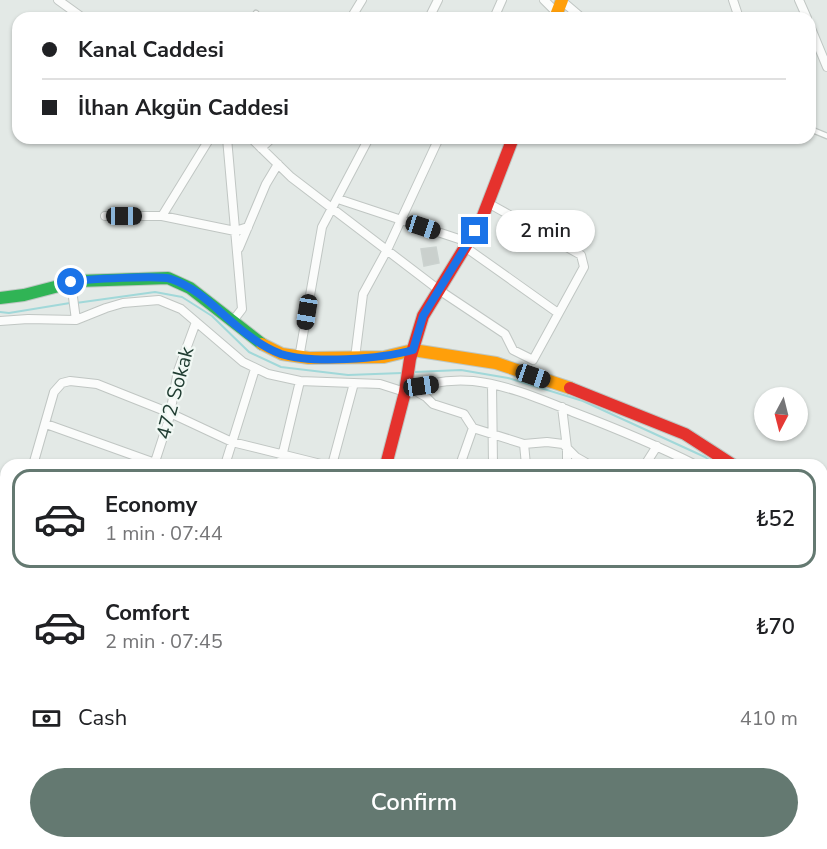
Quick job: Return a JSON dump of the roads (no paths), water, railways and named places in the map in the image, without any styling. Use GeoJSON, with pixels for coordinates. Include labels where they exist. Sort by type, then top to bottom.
{"type":"FeatureCollection","features":[{"type":"Feature","properties":{"kind":"street"},"geometry":{"type":"LineString","coordinates":[[58,0],[75,12]]}},
{"type":"Feature","properties":{"kind":"street"},"geometry":{"type":"LineString","coordinates":[[562,0],[575,12]]}},
{"type":"Feature","properties":{"kind":"street"},"geometry":{"type":"LineString","coordinates":[[816,40],[827,67]]}},
{"type":"Feature","properties":{"kind":"street"},"geometry":{"type":"LineString","coordinates":[[162,216],[206,144]]}},
{"type":"Feature","properties":{"kind":"street"},"geometry":{"type":"LineString","coordinates":[[228,144],[242,309],[232,322]]}},
{"type":"Feature","properties":{"kind":"street"},"geometry":{"type":"LineString","coordinates":[[257,144],[333,209],[439,291],[505,334],[513,350],[533,360],[584,267],[581,255],[488,203]]}},
{"type":"Feature","properties":{"kind":"street"},"geometry":{"type":"LineString","coordinates":[[261,148],[265,144]]}},
{"type":"Feature","properties":{"kind":"street"},"geometry":{"type":"LineString","coordinates":[[299,358],[322,227],[366,144]]}},
{"type":"Feature","properties":{"kind":"street"},"geometry":{"type":"LineString","coordinates":[[355,358],[363,294],[387,250],[436,144]]}},
{"type":"Feature","properties":{"kind":"street"},"geometry":{"type":"LineString","coordinates":[[388,459],[408,389],[411,355],[423,316],[481,221],[511,144]]}},
{"type":"Feature","properties":{"kind":"street"},"geometry":{"type":"LineString","coordinates":[[237,251],[266,184],[278,164]]}},
{"type":"Feature","properties":{"kind":"street"},"geometry":{"type":"LineString","coordinates":[[338,199],[467,244],[558,313]]}},
{"type":"Feature","properties":{"kind":"street"},"geometry":{"type":"LineString","coordinates":[[105,216],[162,216],[236,231],[248,227]]}},
{"type":"Feature","properties":{"kind":"street"},"geometry":{"type":"LineString","coordinates":[[0,298],[71,287],[88,280],[168,278],[190,288],[269,349],[299,358],[411,355],[496,363],[589,395],[685,434],[724,459]]}},
{"type":"Feature","properties":{"kind":"street"},"geometry":{"type":"LineString","coordinates":[[71,287],[76,316]]}},
{"type":"Feature","properties":{"kind":"street"},"geometry":{"type":"LineString","coordinates":[[0,321],[76,316],[149,300],[170,303],[255,369],[284,379],[380,384],[408,389],[426,397],[433,404],[464,414],[473,428],[524,444],[547,442],[563,444],[580,459]]}},
{"type":"Feature","properties":{"kind":"street","name":"472 Sokak"},"geometry":{"type":"LineString","coordinates":[[156,459],[170,412],[178,371],[196,322]]}},
{"type":"Feature","properties":{"kind":"street"},"geometry":{"type":"LineString","coordinates":[[227,459],[255,369]]}},
{"type":"Feature","properties":{"kind":"street"},"geometry":{"type":"LineString","coordinates":[[35,459],[54,392],[63,383],[70,381],[97,384],[170,412],[232,442],[300,459]]}},
{"type":"Feature","properties":{"kind":"street"},"geometry":{"type":"LineString","coordinates":[[282,459],[300,381]]}},
{"type":"Feature","properties":{"kind":"street"},"geometry":{"type":"LineString","coordinates":[[408,389],[449,381],[472,381],[516,389],[684,459]]}},
{"type":"Feature","properties":{"kind":"street"},"geometry":{"type":"LineString","coordinates":[[334,459],[354,383]]}},
{"type":"Feature","properties":{"kind":"street"},"geometry":{"type":"LineString","coordinates":[[492,385],[494,459]]}},
{"type":"Feature","properties":{"kind":"street"},"geometry":{"type":"LineString","coordinates":[[562,407],[567,459]]}},
{"type":"Feature","properties":{"kind":"street"},"geometry":{"type":"LineString","coordinates":[[46,424],[141,459]]}},
{"type":"Feature","properties":{"kind":"street"},"geometry":{"type":"LineString","coordinates":[[462,459],[473,428]]}},
{"type":"Feature","properties":{"kind":"street"},"geometry":{"type":"LineString","coordinates":[[524,444],[525,459]]}},
{"type":"Feature","properties":{"kind":"street"},"geometry":{"type":"LineString","coordinates":[[649,459],[657,446]]}},
{"type":"Feature","properties":{"kind":"waterway"},"geometry":{"type":"LineString","coordinates":[[76,303],[155,292],[182,297],[212,316],[249,352],[281,367],[348,375],[402,373]]}},
{"type":"Feature","properties":{"kind":"waterway"},"geometry":{"type":"LineString","coordinates":[[0,312],[9,313],[70,303]]}},
{"type":"Feature","properties":{"kind":"waterway"},"geometry":{"type":"LineString","coordinates":[[414,372],[461,370],[508,378],[583,401],[708,459]]}}]}
